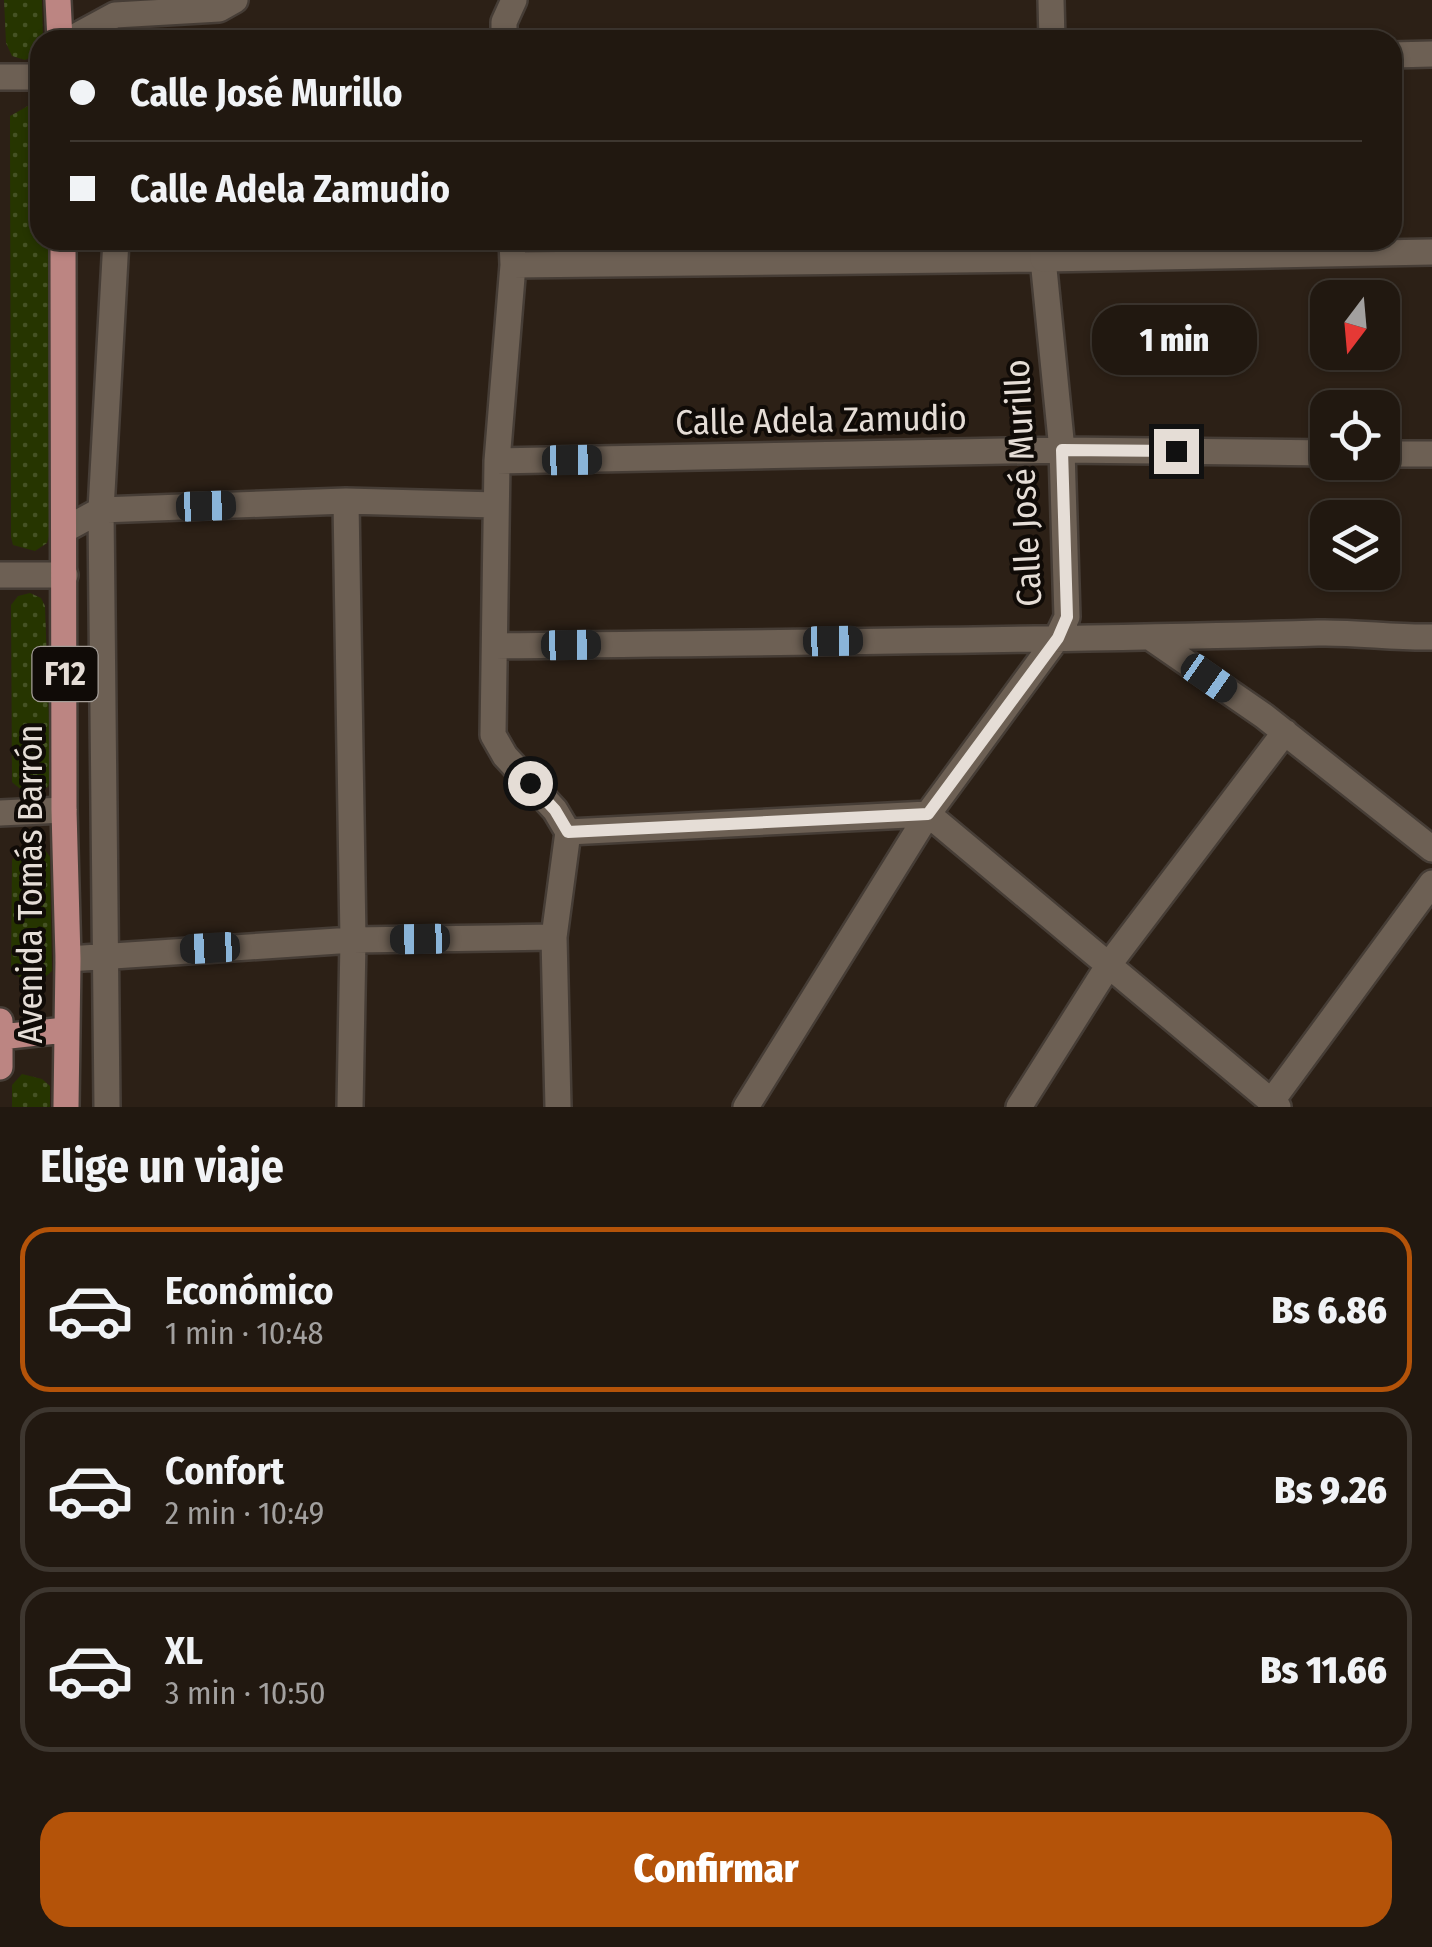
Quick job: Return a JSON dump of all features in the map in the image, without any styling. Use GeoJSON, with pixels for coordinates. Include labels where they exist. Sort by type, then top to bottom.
{"type":"FeatureCollection","features":[{"type":"Feature","properties":{"kind":"main road"},"geometry":{"type":"LineString","coordinates":[[58,0],[60,30]]}},
{"type":"Feature","properties":{"kind":"main road","name":"Avenida Tomás Barrón"},"geometry":{"type":"LineString","coordinates":[[63,250],[66,1107]]}},
{"type":"Feature","properties":{"kind":"main road","name":"Avenida Tomás Barrón"},"geometry":{"type":"LineString","coordinates":[[0,1021],[0,1068]]}},
{"type":"Feature","properties":{"kind":"main road"},"geometry":{"type":"LineString","coordinates":[[0,1037],[66,1030]]}},
{"type":"Feature","properties":{"kind":"street"},"geometry":{"type":"LineString","coordinates":[[90,30],[116,18],[219,9],[235,0]]}},
{"type":"Feature","properties":{"kind":"street"},"geometry":{"type":"LineString","coordinates":[[504,30],[514,0]]}},
{"type":"Feature","properties":{"kind":"street"},"geometry":{"type":"LineString","coordinates":[[1051,0],[1052,30]]}},
{"type":"Feature","properties":{"kind":"street"},"geometry":{"type":"LineString","coordinates":[[1402,54],[1432,54]]}},
{"type":"Feature","properties":{"kind":"street"},"geometry":{"type":"LineString","coordinates":[[0,77],[30,78]]}},
{"type":"Feature","properties":{"kind":"street"},"geometry":{"type":"LineString","coordinates":[[106,1107],[101,510],[115,250]]}},
{"type":"Feature","properties":{"kind":"street"},"geometry":{"type":"LineString","coordinates":[[558,1107],[554,937],[568,832],[555,810],[506,756],[494,735],[497,462],[512,253],[911,250]]}},
{"type":"Feature","properties":{"kind":"street","name":"Calle José Murillo"},"geometry":{"type":"LineString","coordinates":[[746,1107],[928,814],[1058,638],[1067,617],[1062,450],[1044,250]]}},
{"type":"Feature","properties":{"kind":"street"},"geometry":{"type":"LineString","coordinates":[[1173,250],[1432,252]]}},
{"type":"Feature","properties":{"kind":"street","name":"Calle Adela Zamudio"},"geometry":{"type":"LineString","coordinates":[[497,462],[1062,450],[1310,453]]}},
{"type":"Feature","properties":{"kind":"street"},"geometry":{"type":"LineString","coordinates":[[1400,454],[1432,454]]}},
{"type":"Feature","properties":{"kind":"street"},"geometry":{"type":"LineString","coordinates":[[66,529],[101,510],[346,501],[496,506]]}},
{"type":"Feature","properties":{"kind":"street"},"geometry":{"type":"LineString","coordinates":[[346,501],[354,940],[350,1107]]}},
{"type":"Feature","properties":{"kind":"street"},"geometry":{"type":"LineString","coordinates":[[0,575],[65,575]]}},
{"type":"Feature","properties":{"kind":"street"},"geometry":{"type":"LineString","coordinates":[[496,646],[1154,640],[1324,633],[1432,637]]}},
{"type":"Feature","properties":{"kind":"street"},"geometry":{"type":"LineString","coordinates":[[1154,640],[1285,732],[1432,849]]}},
{"type":"Feature","properties":{"kind":"street"},"geometry":{"type":"LineString","coordinates":[[1019,1107],[1110,963],[1285,732]]}},
{"type":"Feature","properties":{"kind":"street"},"geometry":{"type":"LineString","coordinates":[[0,813],[64,810]]}},
{"type":"Feature","properties":{"kind":"street"},"geometry":{"type":"LineString","coordinates":[[568,832],[928,814],[1275,1104],[1432,882]]}},
{"type":"Feature","properties":{"kind":"street"},"geometry":{"type":"LineString","coordinates":[[68,958],[354,940],[554,937]]}},
{"type":"Feature","properties":{"kind":"green space"},"geometry":{"type":"Polygon","coordinates":[[[4,0],[42,0],[43,30],[30,30],[30,57],[25,60],[12,56],[6,43],[4,0]]]}},
{"type":"Feature","properties":{"kind":"green space"},"geometry":{"type":"Polygon","coordinates":[[[30,105],[30,250],[49,250],[50,533],[47,543],[35,551],[13,545],[11,537],[10,116],[30,105]]]}},
{"type":"Feature","properties":{"kind":"green space"},"geometry":{"type":"Polygon","coordinates":[[[30,593],[41,598],[45,606],[51,778],[48,787],[33,792],[12,782],[11,605],[18,596],[30,593]]]}},
{"type":"Feature","properties":{"kind":"green space"},"geometry":{"type":"Polygon","coordinates":[[[43,847],[50,857],[52,971],[42,980],[27,982],[11,972],[12,860],[22,848],[43,847]]]}},
{"type":"Feature","properties":{"kind":"green space"},"geometry":{"type":"Polygon","coordinates":[[[22,1074],[42,1079],[50,1086],[50,1107],[12,1107],[12,1085],[22,1074]]]}},
{"type":"Feature","properties":{"kind":"route"},"geometry":{"type":"LineString","coordinates":[[530,783],[555,810],[568,832],[928,814],[1058,638],[1067,617],[1062,450],[1176,451]]}}]}
